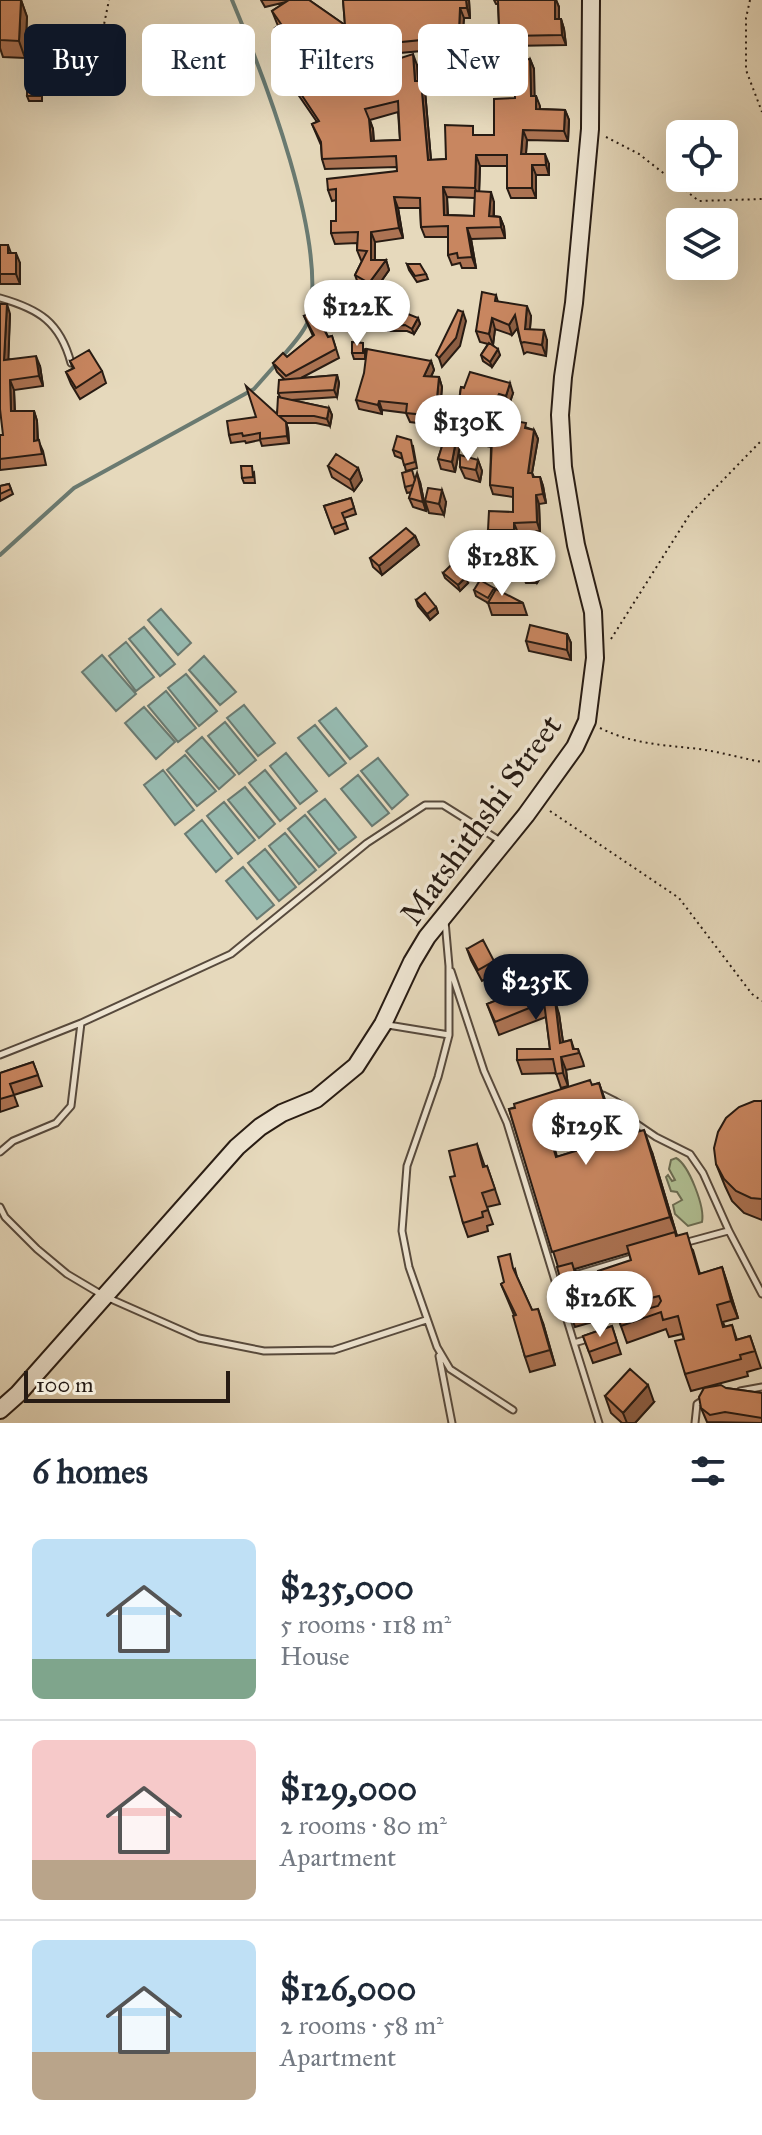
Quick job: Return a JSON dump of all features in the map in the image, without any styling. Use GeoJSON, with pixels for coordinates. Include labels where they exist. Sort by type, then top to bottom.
{"type":"FeatureCollection","features":[{"type":"Feature","properties":{"kind":"main road","name":"Matshithshi Street"},"geometry":{"type":"LineString","coordinates":[[0,1410],[18,1394],[237,1147],[271,1120],[316,1099],[356,1066],[383,1024],[427,937],[536,801],[575,747],[587,721],[595,658],[593,612],[576,545],[563,467],[560,415],[590,129],[591,0]]}},
{"type":"Feature","properties":{"kind":"lane"},"geometry":{"type":"LineString","coordinates":[[0,298],[26,306],[54,326],[67,347],[71,363]]}},
{"type":"Feature","properties":{"kind":"lane"},"geometry":{"type":"LineString","coordinates":[[0,1055],[81,1023],[231,954],[367,843],[425,805],[443,805],[503,843]]}},
{"type":"Feature","properties":{"kind":"lane"},"geometry":{"type":"LineString","coordinates":[[445,916],[449,1035],[407,1166],[402,1231],[409,1267],[437,1347],[452,1423]]}},
{"type":"Feature","properties":{"kind":"lane"},"geometry":{"type":"LineString","coordinates":[[449,966],[484,1071],[507,1123],[599,1423]]}},
{"type":"Feature","properties":{"kind":"lane"},"geometry":{"type":"LineString","coordinates":[[0,1152],[13,1141],[56,1123],[71,1106],[81,1023]]}},
{"type":"Feature","properties":{"kind":"lane"},"geometry":{"type":"LineString","coordinates":[[383,1024],[449,1035]]}},
{"type":"Feature","properties":{"kind":"lane"},"geometry":{"type":"LineString","coordinates":[[589,1098],[603,1095],[615,1101],[626,1108],[631,1120],[690,1154],[703,1173],[762,1294]]}},
{"type":"Feature","properties":{"kind":"lane"},"geometry":{"type":"LineString","coordinates":[[507,1123],[520,1119]]}},
{"type":"Feature","properties":{"kind":"lane"},"geometry":{"type":"LineString","coordinates":[[0,1207],[2,1216],[67,1274],[104,1296],[199,1338],[264,1351],[334,1350],[426,1320]]}},
{"type":"Feature","properties":{"kind":"lane"},"geometry":{"type":"LineString","coordinates":[[671,1246],[729,1231]]}},
{"type":"Feature","properties":{"kind":"lane"},"geometry":{"type":"LineString","coordinates":[[555,1281],[639,1256]]}},
{"type":"Feature","properties":{"kind":"lane"},"geometry":{"type":"LineString","coordinates":[[574,1343],[603,1335]]}},
{"type":"Feature","properties":{"kind":"lane"},"geometry":{"type":"LineString","coordinates":[[437,1347],[450,1369],[513,1410]]}},
{"type":"Feature","properties":{"kind":"lane"},"geometry":{"type":"LineString","coordinates":[[732,1392],[762,1387]]}},
{"type":"Feature","properties":{"kind":"lane"},"geometry":{"type":"LineString","coordinates":[[695,1423],[697,1404],[707,1397]]}},
{"type":"Feature","properties":{"kind":"path"},"geometry":{"type":"LineString","coordinates":[[104,24],[109,0]]}},
{"type":"Feature","properties":{"kind":"path"},"geometry":{"type":"LineString","coordinates":[[750,0],[746,18],[746,70],[762,112]]}},
{"type":"Feature","properties":{"kind":"path"},"geometry":{"type":"LineString","coordinates":[[590,129],[639,154],[699,201],[762,199]]}},
{"type":"Feature","properties":{"kind":"path"},"geometry":{"type":"LineString","coordinates":[[595,658],[621,625],[690,514],[762,440]]}},
{"type":"Feature","properties":{"kind":"path"},"geometry":{"type":"LineString","coordinates":[[587,721],[618,737],[649,745],[702,749],[762,762]]}},
{"type":"Feature","properties":{"kind":"path"},"geometry":{"type":"LineString","coordinates":[[536,801],[679,898],[752,994],[762,1001]]}},
{"type":"Feature","properties":{"kind":"green space"},"geometry":{"type":"Polygon","coordinates":[[[676,1158],[695,1187],[702,1222],[688,1226],[675,1214],[673,1205],[682,1200],[677,1192],[671,1191],[666,1177],[668,1175],[672,1181],[675,1180],[669,1169],[671,1160],[676,1158]]]}},
{"type":"Feature","properties":{"kind":"water"},"geometry":{"type":"Polygon","coordinates":[[[161,609],[191,643],[178,655],[148,620],[161,609]]]}},
{"type":"Feature","properties":{"kind":"water"},"geometry":{"type":"Polygon","coordinates":[[[144,627],[175,664],[160,676],[129,639],[144,627]]]}},
{"type":"Feature","properties":{"kind":"water"},"geometry":{"type":"Polygon","coordinates":[[[126,642],[154,677],[136,691],[109,656],[126,642]]]}},
{"type":"Feature","properties":{"kind":"water"},"geometry":{"type":"Polygon","coordinates":[[[102,655],[136,694],[116,711],[82,672],[102,655]]]}},
{"type":"Feature","properties":{"kind":"water"},"geometry":{"type":"Polygon","coordinates":[[[204,656],[236,692],[220,705],[189,670],[204,656]]]}},
{"type":"Feature","properties":{"kind":"water"},"geometry":{"type":"Polygon","coordinates":[[[186,674],[217,711],[199,726],[168,688],[186,674]]]}},
{"type":"Feature","properties":{"kind":"water"},"geometry":{"type":"Polygon","coordinates":[[[166,691],[196,728],[178,742],[148,706],[166,691]]]}},
{"type":"Feature","properties":{"kind":"water"},"geometry":{"type":"Polygon","coordinates":[[[244,705],[275,743],[258,756],[227,718],[244,705]]]}},
{"type":"Feature","properties":{"kind":"water"},"geometry":{"type":"Polygon","coordinates":[[[144,707],[175,742],[156,759],[125,723],[144,707]]]}},
{"type":"Feature","properties":{"kind":"water"},"geometry":{"type":"Polygon","coordinates":[[[336,708],[367,746],[350,759],[319,721],[336,708]]]}},
{"type":"Feature","properties":{"kind":"water"},"geometry":{"type":"Polygon","coordinates":[[[225,722],[256,760],[239,774],[208,736],[225,722]]]}},
{"type":"Feature","properties":{"kind":"water"},"geometry":{"type":"Polygon","coordinates":[[[315,725],[346,763],[329,776],[298,738],[315,725]]]}},
{"type":"Feature","properties":{"kind":"water"},"geometry":{"type":"Polygon","coordinates":[[[202,737],[235,775],[219,789],[186,751],[202,737]]]}},
{"type":"Feature","properties":{"kind":"water"},"geometry":{"type":"Polygon","coordinates":[[[286,753],[317,791],[300,804],[270,766],[286,753]]]}},
{"type":"Feature","properties":{"kind":"water"},"geometry":{"type":"Polygon","coordinates":[[[185,755],[216,791],[197,806],[167,770],[185,755]]]}},
{"type":"Feature","properties":{"kind":"water"},"geometry":{"type":"Polygon","coordinates":[[[378,758],[408,795],[392,809],[361,771],[378,758]]]}},
{"type":"Feature","properties":{"kind":"water"},"geometry":{"type":"Polygon","coordinates":[[[163,770],[194,810],[175,825],[144,785],[163,770]]]}},
{"type":"Feature","properties":{"kind":"water"},"geometry":{"type":"Polygon","coordinates":[[[265,770],[296,808],[280,821],[249,783],[265,770]]]}},
{"type":"Feature","properties":{"kind":"water"},"geometry":{"type":"Polygon","coordinates":[[[358,775],[389,813],[372,826],[341,789],[358,775]]]}},
{"type":"Feature","properties":{"kind":"water"},"geometry":{"type":"Polygon","coordinates":[[[245,787],[275,824],[259,838],[228,800],[245,787]]]}},
{"type":"Feature","properties":{"kind":"water"},"geometry":{"type":"Polygon","coordinates":[[[325,799],[356,837],[339,850],[308,812],[325,799]]]}},
{"type":"Feature","properties":{"kind":"water"},"geometry":{"type":"Polygon","coordinates":[[[224,802],[255,840],[238,854],[207,816],[224,802]]]}},
{"type":"Feature","properties":{"kind":"water"},"geometry":{"type":"Polygon","coordinates":[[[305,815],[336,853],[319,867],[288,829],[305,815]]]}},
{"type":"Feature","properties":{"kind":"water"},"geometry":{"type":"Polygon","coordinates":[[[202,820],[232,858],[216,872],[185,834],[202,820]]]}},
{"type":"Feature","properties":{"kind":"water"},"geometry":{"type":"Polygon","coordinates":[[[285,833],[316,870],[299,884],[269,846],[285,833]]]}},
{"type":"Feature","properties":{"kind":"water"},"geometry":{"type":"Polygon","coordinates":[[[265,849],[296,887],[279,901],[248,863],[265,849]]]}},
{"type":"Feature","properties":{"kind":"water"},"geometry":{"type":"Polygon","coordinates":[[[243,867],[274,905],[257,919],[226,881],[243,867]]]}},
{"type":"Feature","properties":{"kind":"building"},"geometry":{"type":"Polygon","coordinates":[[[0,0],[21,0],[19,41],[0,40],[0,0]]]}},
{"type":"Feature","properties":{"kind":"building"},"geometry":{"type":"Polygon","coordinates":[[[289,0],[309,0],[344,24],[281,24],[272,11],[289,0]]]}},
{"type":"Feature","properties":{"kind":"building"},"geometry":{"type":"Polygon","coordinates":[[[343,0],[466,0],[467,8],[460,8],[459,24],[418,24],[418,40],[402,42],[402,24],[345,24],[343,0]]]}},
{"type":"Feature","properties":{"kind":"building"},"geometry":{"type":"Polygon","coordinates":[[[498,0],[555,0],[555,19],[561,19],[562,35],[528,36],[528,24],[499,24],[498,0]]]}},
{"type":"Feature","properties":{"kind":"building"},"geometry":{"type":"Polygon","coordinates":[[[413,54],[418,96],[422,96],[428,160],[446,159],[445,125],[473,126],[473,135],[494,135],[494,99],[528,96],[528,59],[531,96],[536,96],[536,109],[565,110],[564,131],[523,130],[521,154],[545,154],[546,165],[532,165],[532,188],[507,188],[507,155],[476,155],[475,188],[443,187],[444,215],[474,216],[475,191],[491,192],[489,216],[500,217],[501,227],[467,228],[472,257],[458,258],[457,253],[448,255],[448,226],[421,227],[420,198],[394,197],[399,228],[371,232],[371,260],[386,260],[369,283],[355,275],[367,251],[357,250],[358,232],[331,233],[331,221],[336,221],[336,189],[328,190],[327,179],[397,171],[396,156],[322,159],[321,142],[312,124],[319,121],[302,96],[402,96],[402,58],[413,54]],[[398,101],[365,109],[371,141],[400,140],[398,101]]]}},
{"type":"Feature","properties":{"kind":"building"},"geometry":{"type":"Polygon","coordinates":[[[0,245],[8,245],[8,253],[16,253],[16,274],[0,274],[0,245]]]}},
{"type":"Feature","properties":{"kind":"building"},"geometry":{"type":"Polygon","coordinates":[[[407,264],[420,264],[426,274],[415,276],[407,264]]]}},
{"type":"Feature","properties":{"kind":"building"},"geometry":{"type":"Polygon","coordinates":[[[482,292],[496,295],[495,301],[527,306],[525,329],[544,330],[542,345],[521,343],[515,315],[509,325],[492,318],[489,334],[476,331],[482,292]]]}},
{"type":"Feature","properties":{"kind":"building"},"geometry":{"type":"Polygon","coordinates":[[[0,304],[7,304],[4,360],[36,356],[39,376],[10,380],[11,411],[34,411],[34,441],[39,440],[42,454],[0,459],[0,435],[3,435],[0,409],[0,304]]]}},
{"type":"Feature","properties":{"kind":"building"},"geometry":{"type":"Polygon","coordinates":[[[325,305],[330,314],[319,320],[328,337],[332,336],[336,349],[286,376],[273,363],[283,353],[287,357],[314,335],[304,316],[325,305]]]}},
{"type":"Feature","properties":{"kind":"building"},"geometry":{"type":"Polygon","coordinates":[[[458,310],[463,312],[456,338],[439,358],[436,355],[458,310]]]}},
{"type":"Feature","properties":{"kind":"building"},"geometry":{"type":"Polygon","coordinates":[[[389,314],[408,314],[418,318],[412,329],[405,325],[386,326],[389,314]]]}},
{"type":"Feature","properties":{"kind":"building"},"geometry":{"type":"Polygon","coordinates":[[[352,342],[363,343],[363,353],[352,353],[352,342]]]}},
{"type":"Feature","properties":{"kind":"building"},"geometry":{"type":"Polygon","coordinates":[[[489,343],[498,349],[490,362],[481,355],[489,343]]]}},
{"type":"Feature","properties":{"kind":"building"},"geometry":{"type":"Polygon","coordinates":[[[367,349],[431,361],[424,376],[439,377],[437,398],[459,401],[461,387],[464,388],[470,372],[510,383],[506,396],[499,394],[488,416],[526,423],[525,428],[534,430],[528,473],[540,477],[543,494],[536,495],[537,522],[514,523],[514,530],[488,530],[489,511],[513,512],[513,488],[490,485],[492,439],[458,430],[452,462],[438,459],[448,427],[424,420],[425,415],[406,413],[407,404],[379,401],[378,405],[356,400],[367,349]]]}},
{"type":"Feature","properties":{"kind":"building"},"geometry":{"type":"Polygon","coordinates":[[[89,350],[102,371],[76,388],[66,372],[74,368],[70,361],[89,350]]]}},
{"type":"Feature","properties":{"kind":"building"},"geometry":{"type":"Polygon","coordinates":[[[337,375],[334,390],[278,393],[279,380],[337,375]]]}},
{"type":"Feature","properties":{"kind":"building"},"geometry":{"type":"Polygon","coordinates":[[[246,386],[277,414],[278,397],[329,408],[327,419],[279,416],[286,422],[287,436],[260,439],[260,433],[229,435],[227,421],[256,417],[246,386]]]}},
{"type":"Feature","properties":{"kind":"building"},"geometry":{"type":"Polygon","coordinates":[[[397,436],[411,440],[415,462],[404,465],[401,453],[393,450],[397,436]]]}},
{"type":"Feature","properties":{"kind":"building"},"geometry":{"type":"Polygon","coordinates":[[[336,454],[358,468],[350,480],[328,466],[336,454]]]}},
{"type":"Feature","properties":{"kind":"building"},"geometry":{"type":"Polygon","coordinates":[[[460,455],[478,460],[476,470],[460,467],[460,455]]]}},
{"type":"Feature","properties":{"kind":"building"},"geometry":{"type":"Polygon","coordinates":[[[241,466],[252,466],[253,477],[242,478],[241,466]]]}},
{"type":"Feature","properties":{"kind":"building"},"geometry":{"type":"Polygon","coordinates":[[[412,470],[413,485],[405,487],[402,473],[412,470]]]}},
{"type":"Feature","properties":{"kind":"building"},"geometry":{"type":"Polygon","coordinates":[[[417,473],[423,502],[409,498],[417,473]]]}},
{"type":"Feature","properties":{"kind":"building"},"geometry":{"type":"Polygon","coordinates":[[[9,484],[11,489],[0,494],[0,486],[9,484]]]}},
{"type":"Feature","properties":{"kind":"building"},"geometry":{"type":"Polygon","coordinates":[[[428,488],[442,490],[439,504],[425,501],[428,488]]]}},
{"type":"Feature","properties":{"kind":"building"},"geometry":{"type":"Polygon","coordinates":[[[351,498],[354,508],[342,513],[346,523],[332,528],[324,506],[351,498]]]}},
{"type":"Feature","properties":{"kind":"building"},"geometry":{"type":"Polygon","coordinates":[[[406,528],[415,536],[379,566],[370,558],[406,528]]]}},
{"type":"Feature","properties":{"kind":"building"},"geometry":{"type":"Polygon","coordinates":[[[521,550],[536,550],[537,565],[533,572],[521,572],[521,550]]]}},
{"type":"Feature","properties":{"kind":"building"},"geometry":{"type":"Polygon","coordinates":[[[451,565],[466,577],[458,585],[443,573],[451,565]]]}},
{"type":"Feature","properties":{"kind":"building"},"geometry":{"type":"Polygon","coordinates":[[[480,580],[494,588],[488,598],[474,590],[480,580]]]}},
{"type":"Feature","properties":{"kind":"building"},"geometry":{"type":"Polygon","coordinates":[[[496,589],[523,603],[488,603],[496,589]]]}},
{"type":"Feature","properties":{"kind":"building"},"geometry":{"type":"Polygon","coordinates":[[[425,593],[436,607],[427,614],[416,600],[425,593]]]}},
{"type":"Feature","properties":{"kind":"building"},"geometry":{"type":"Polygon","coordinates":[[[530,625],[567,634],[567,650],[526,641],[530,625]]]}},
{"type":"Feature","properties":{"kind":"building"},"geometry":{"type":"Polygon","coordinates":[[[483,940],[494,961],[478,970],[467,949],[483,940]]]}},
{"type":"Feature","properties":{"kind":"building"},"geometry":{"type":"Polygon","coordinates":[[[544,975],[555,1000],[560,1043],[571,1040],[573,1049],[578,1049],[579,1053],[561,1057],[563,1073],[556,1074],[553,1059],[517,1060],[517,1049],[550,1049],[544,1002],[495,1022],[487,1004],[542,982],[541,976],[544,975]]]}},
{"type":"Feature","properties":{"kind":"building"},"geometry":{"type":"Polygon","coordinates":[[[33,1062],[38,1075],[10,1084],[14,1095],[0,1099],[0,1073],[33,1062]]]}},
{"type":"Feature","properties":{"kind":"building"},"geometry":{"type":"Polygon","coordinates":[[[590,1080],[592,1085],[599,1083],[615,1138],[644,1130],[670,1217],[552,1252],[509,1109],[515,1108],[514,1104],[590,1080]],[[572,1119],[547,1127],[556,1157],[582,1149],[572,1119]]]}},
{"type":"Feature","properties":{"kind":"building"},"geometry":{"type":"Polygon","coordinates":[[[762,1101],[762,1199],[736,1191],[724,1179],[716,1164],[714,1148],[726,1118],[739,1107],[762,1101]]]}},
{"type":"Feature","properties":{"kind":"building"},"geometry":{"type":"Polygon","coordinates":[[[477,1144],[483,1167],[487,1166],[495,1189],[482,1193],[488,1210],[482,1212],[483,1217],[463,1223],[450,1177],[455,1176],[449,1151],[477,1144]]]}},
{"type":"Feature","properties":{"kind":"building"},"geometry":{"type":"Polygon","coordinates":[[[675,1232],[676,1236],[687,1233],[699,1274],[722,1267],[731,1301],[717,1305],[723,1327],[732,1325],[736,1340],[750,1336],[755,1351],[740,1355],[741,1359],[685,1374],[675,1341],[684,1339],[678,1316],[663,1320],[661,1312],[621,1326],[618,1317],[658,1306],[661,1301],[659,1296],[614,1307],[611,1298],[569,1310],[557,1267],[572,1263],[580,1289],[601,1282],[598,1271],[631,1260],[627,1246],[675,1232]]]}},
{"type":"Feature","properties":{"kind":"building"},"geometry":{"type":"Polygon","coordinates":[[[510,1254],[532,1310],[538,1309],[550,1350],[525,1357],[513,1316],[516,1315],[501,1284],[504,1282],[498,1257],[510,1254]]]}},
{"type":"Feature","properties":{"kind":"building"},"geometry":{"type":"Polygon","coordinates":[[[612,1326],[617,1342],[589,1352],[583,1336],[612,1326]]]}},
{"type":"Feature","properties":{"kind":"building"},"geometry":{"type":"Polygon","coordinates":[[[630,1369],[648,1385],[623,1413],[605,1396],[630,1369]]]}},
{"type":"Feature","properties":{"kind":"building"},"geometry":{"type":"Polygon","coordinates":[[[721,1385],[762,1393],[762,1418],[725,1412],[710,1415],[701,1408],[699,1397],[704,1388],[721,1385]]]}},
{"type":"Feature","properties":{"kind":"waterway"},"geometry":{"type":"LineString","coordinates":[[232,0],[290,160],[310,249],[312,288],[308,321],[283,356]]}},
{"type":"Feature","properties":{"kind":"waterway"},"geometry":{"type":"LineString","coordinates":[[0,555],[74,488],[254,389],[277,363]]}}]}
